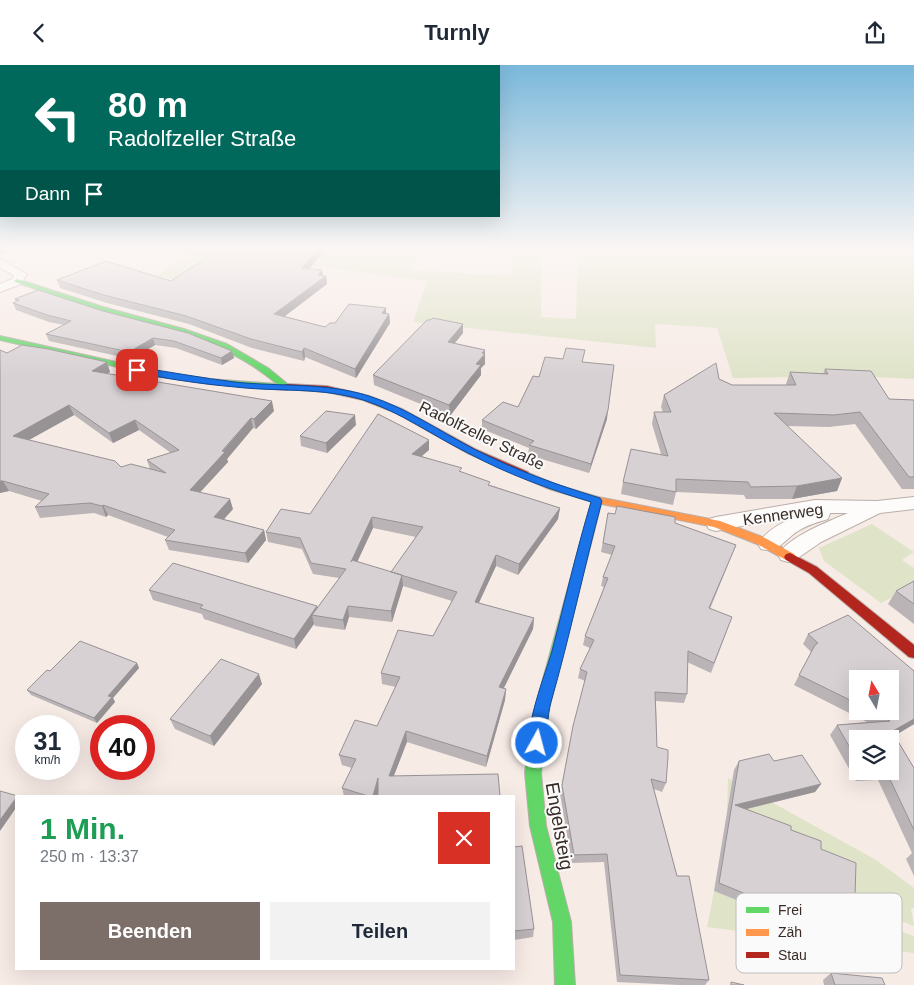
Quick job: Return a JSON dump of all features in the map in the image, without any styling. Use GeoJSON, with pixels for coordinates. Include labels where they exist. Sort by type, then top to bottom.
{"type":"FeatureCollection","features":[{"type":"Feature","properties":{"kind":"main road"},"geometry":{"type":"LineString","coordinates":[[46,291],[84,304],[178,329],[223,344],[248,356],[272,371],[285,386]]}},
{"type":"Feature","properties":{"kind":"main road","name":"Radolfzeller Straße"},"geometry":{"type":"LineString","coordinates":[[0,338],[137,370],[184,378],[236,385],[327,389],[366,398],[399,411],[471,451],[553,487],[597,501],[716,524],[768,544],[813,570],[914,653]]}},
{"type":"Feature","properties":{"kind":"main road","name":"Engelsteig"},"geometry":{"type":"LineString","coordinates":[[565,985],[562,922],[538,826],[533,773],[541,712],[597,501]]}},
{"type":"Feature","properties":{"kind":"street","name":"Kennerweg"},"geometry":{"type":"LineString","coordinates":[[716,524],[815,506],[877,507],[914,503]]}},
{"type":"Feature","properties":{"kind":"street","name":"Kennerweg"},"geometry":{"type":"LineString","coordinates":[[768,544],[791,526],[812,516],[850,507]]}},
{"type":"Feature","properties":{"kind":"street","name":"Kennerweg"},"geometry":{"type":"LineString","coordinates":[[788,555],[814,537],[877,507]]}},
{"type":"Feature","properties":{"kind":"green space"},"geometry":{"type":"Polygon","coordinates":[[[424,291],[541,291],[541,317],[576,319],[577,291],[914,291],[914,379],[860,376],[733,378],[717,328],[655,324],[656,348],[413,322],[424,291]]]}},
{"type":"Feature","properties":{"kind":"green space"},"geometry":{"type":"Polygon","coordinates":[[[872,524],[914,552],[902,560],[914,568],[914,586],[881,603],[824,561],[819,548],[872,524]]]}},
{"type":"Feature","properties":{"kind":"green space"},"geometry":{"type":"Polygon","coordinates":[[[728,778],[876,860],[914,888],[914,908],[911,909],[914,926],[902,921],[902,893],[837,893],[727,812],[728,778]]]}},
{"type":"Feature","properties":{"kind":"green space"},"geometry":{"type":"Polygon","coordinates":[[[714,891],[736,900],[736,931],[707,927],[714,891]]]}},
{"type":"Feature","properties":{"kind":"green space"},"geometry":{"type":"Polygon","coordinates":[[[902,932],[914,936],[914,953],[902,951],[902,932]]]}},
{"type":"Feature","properties":{"kind":"building"},"geometry":{"type":"Polygon","coordinates":[[[36,291],[41,291],[103,311],[188,333],[232,351],[221,358],[174,341],[153,338],[129,352],[46,334],[71,321],[13,303],[19,300],[15,299],[36,291]]]}},
{"type":"Feature","properties":{"kind":"building"},"geometry":{"type":"Polygon","coordinates":[[[91,291],[306,291],[274,314],[325,327],[330,323],[335,323],[349,304],[386,308],[382,313],[389,314],[355,369],[304,348],[302,352],[251,339],[186,316],[91,291]]]}},
{"type":"Feature","properties":{"kind":"building"},"geometry":{"type":"Polygon","coordinates":[[[433,318],[463,324],[448,342],[485,350],[482,353],[485,354],[476,364],[481,365],[449,405],[373,375],[427,320],[433,318]]]}},
{"type":"Feature","properties":{"kind":"building"},"geometry":{"type":"Polygon","coordinates":[[[22,345],[48,349],[107,362],[92,371],[272,401],[254,419],[251,418],[222,451],[225,452],[190,490],[230,499],[214,517],[264,530],[245,553],[165,540],[175,530],[103,505],[90,503],[35,507],[49,494],[0,481],[0,350],[7,353],[22,345]],[[69,405],[13,436],[115,461],[121,467],[131,464],[166,473],[147,460],[179,450],[135,420],[109,433],[69,405]]]}},
{"type":"Feature","properties":{"kind":"building"},"geometry":{"type":"Polygon","coordinates":[[[566,348],[585,350],[582,362],[614,365],[608,410],[591,464],[529,445],[534,441],[482,420],[503,402],[518,407],[533,376],[539,377],[545,357],[563,359],[566,348]]]}},
{"type":"Feature","properties":{"kind":"building"},"geometry":{"type":"Polygon","coordinates":[[[716,363],[719,379],[732,385],[796,385],[790,372],[828,374],[825,369],[871,371],[889,399],[914,400],[914,477],[909,477],[860,412],[834,415],[774,413],[842,478],[797,486],[751,487],[748,482],[676,479],[676,492],[623,482],[631,449],[668,456],[654,412],[671,412],[664,395],[716,363]]]}},
{"type":"Feature","properties":{"kind":"building"},"geometry":{"type":"Polygon","coordinates":[[[326,411],[355,415],[326,443],[300,436],[326,411]]]}},
{"type":"Feature","properties":{"kind":"building"},"geometry":{"type":"Polygon","coordinates":[[[378,414],[429,440],[412,454],[462,468],[459,471],[490,482],[488,485],[560,508],[519,564],[496,555],[475,602],[534,618],[499,687],[506,689],[487,756],[406,731],[389,776],[498,774],[500,795],[378,795],[378,778],[373,795],[365,795],[342,788],[356,759],[339,755],[355,720],[377,726],[400,677],[381,673],[398,630],[433,636],[457,592],[402,575],[391,611],[348,606],[343,620],[312,615],[346,569],[311,563],[300,538],[266,532],[281,509],[310,514],[378,414]],[[372,517],[351,562],[352,560],[391,572],[423,527],[372,517]]]}},
{"type":"Feature","properties":{"kind":"building"},"geometry":{"type":"Polygon","coordinates":[[[617,506],[675,517],[675,523],[736,545],[709,608],[732,617],[714,663],[688,651],[687,694],[655,692],[657,747],[668,750],[668,757],[666,783],[651,779],[677,876],[689,876],[709,980],[620,975],[607,854],[574,855],[562,785],[573,726],[587,672],[580,669],[594,640],[585,636],[608,578],[603,577],[615,546],[603,543],[608,513],[615,514],[617,506]]]}},
{"type":"Feature","properties":{"kind":"building"},"geometry":{"type":"Polygon","coordinates":[[[173,563],[317,606],[294,639],[200,608],[203,605],[149,590],[173,563]]]}},
{"type":"Feature","properties":{"kind":"building"},"geometry":{"type":"Polygon","coordinates":[[[914,581],[914,604],[896,591],[914,581]]]}},
{"type":"Feature","properties":{"kind":"building"},"geometry":{"type":"Polygon","coordinates":[[[848,615],[914,671],[914,719],[895,730],[849,730],[849,746],[837,725],[899,720],[899,670],[849,670],[849,700],[799,675],[815,645],[818,643],[808,634],[848,615]]]}},
{"type":"Feature","properties":{"kind":"building"},"geometry":{"type":"Polygon","coordinates":[[[80,641],[137,663],[108,696],[112,697],[97,715],[90,716],[27,690],[47,670],[50,671],[80,641]]]}},
{"type":"Feature","properties":{"kind":"building"},"geometry":{"type":"Polygon","coordinates":[[[221,659],[259,674],[210,736],[170,719],[221,659]]]}},
{"type":"Feature","properties":{"kind":"building"},"geometry":{"type":"Polygon","coordinates":[[[899,743],[914,768],[914,830],[890,780],[899,780],[899,743]]]}},
{"type":"Feature","properties":{"kind":"building"},"geometry":{"type":"Polygon","coordinates":[[[769,754],[774,761],[802,755],[821,784],[735,805],[791,826],[791,830],[821,841],[821,849],[856,863],[855,893],[743,893],[719,883],[739,761],[769,754]]]}},
{"type":"Feature","properties":{"kind":"building"},"geometry":{"type":"Polygon","coordinates":[[[0,791],[15,795],[15,799],[0,820],[0,791]]]}},
{"type":"Feature","properties":{"kind":"building"},"geometry":{"type":"Polygon","coordinates":[[[522,846],[534,929],[515,931],[515,847],[522,846]]]}},
{"type":"Feature","properties":{"kind":"building"},"geometry":{"type":"Polygon","coordinates":[[[831,973],[882,978],[885,985],[835,985],[831,973]]]}},
{"type":"Feature","properties":{"kind":"building"},"geometry":{"type":"Polygon","coordinates":[[[731,982],[744,985],[731,985],[731,982]]]}},
{"type":"Feature","properties":{"kind":"traffic: fast"},"geometry":{"type":"LineString","coordinates":[[50,291],[225,346],[245,356],[285,386]]}},
{"type":"Feature","properties":{"kind":"traffic: fast"},"geometry":{"type":"LineString","coordinates":[[0,338],[115,365],[184,378],[287,387]]}},
{"type":"Feature","properties":{"kind":"traffic: fast"},"geometry":{"type":"LineString","coordinates":[[565,985],[562,922],[538,826],[533,773],[541,712],[597,500]]}},
{"type":"Feature","properties":{"kind":"traffic: slow"},"geometry":{"type":"LineString","coordinates":[[524,474],[553,487],[597,500],[716,524],[761,541],[790,557]]}},
{"type":"Feature","properties":{"kind":"traffic: jam"},"geometry":{"type":"LineString","coordinates":[[287,387],[327,389],[366,398],[399,411],[471,451],[524,474]]}},
{"type":"Feature","properties":{"kind":"traffic: jam"},"geometry":{"type":"LineString","coordinates":[[790,557],[813,570],[914,653]]}},
{"type":"Feature","properties":{"kind":"route"},"geometry":{"type":"LineString","coordinates":[[137,370],[236,385],[327,389],[366,398],[399,411],[471,451],[518,473],[553,487],[597,501],[541,712],[537,743]]}}]}
